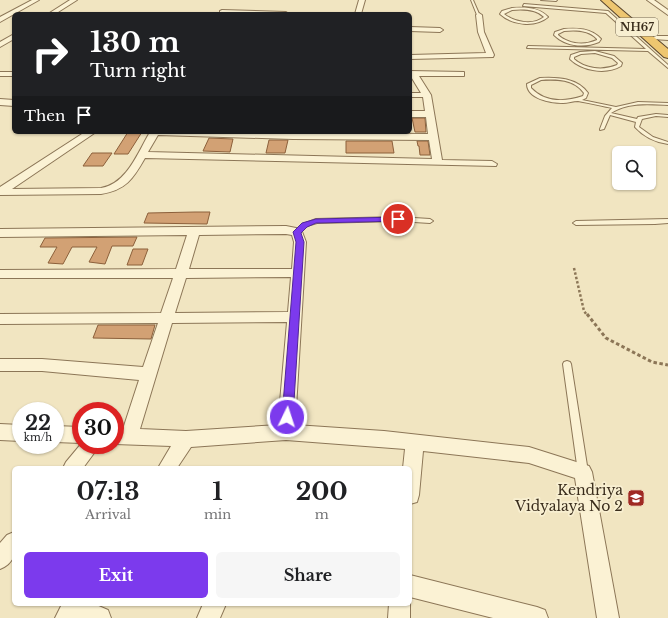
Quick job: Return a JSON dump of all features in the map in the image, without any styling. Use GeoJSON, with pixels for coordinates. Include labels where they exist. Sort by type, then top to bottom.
{"type":"FeatureCollection","features":[{"type":"Feature","properties":{"kind":"highway","name":"NH67"},"geometry":{"type":"LineString","coordinates":[[605,0],[668,55]]}},
{"type":"Feature","properties":{"kind":"highway","name":"NH67"},"geometry":{"type":"LineString","coordinates":[[611,0],[668,49]]}},
{"type":"Feature","properties":{"kind":"street"},"geometry":{"type":"LineString","coordinates":[[0,20],[3,16],[36,0]]}},
{"type":"Feature","properties":{"kind":"street"},"geometry":{"type":"LineString","coordinates":[[54,12],[74,0]]}},
{"type":"Feature","properties":{"kind":"street"},"geometry":{"type":"LineString","coordinates":[[359,12],[362,0]]}},
{"type":"Feature","properties":{"kind":"street"},"geometry":{"type":"LineString","coordinates":[[650,0],[668,13]]}},
{"type":"Feature","properties":{"kind":"street"},"geometry":{"type":"LineString","coordinates":[[412,57],[490,55],[481,32],[478,15]]}},
{"type":"Feature","properties":{"kind":"street"},"geometry":{"type":"LineString","coordinates":[[412,29],[440,30]]}},
{"type":"Feature","properties":{"kind":"street"},"geometry":{"type":"LineString","coordinates":[[1,44],[12,37]]}},
{"type":"Feature","properties":{"kind":"street"},"geometry":{"type":"LineString","coordinates":[[655,38],[668,38]]}},
{"type":"Feature","properties":{"kind":"street"},"geometry":{"type":"LineString","coordinates":[[0,74],[12,74]]}},
{"type":"Feature","properties":{"kind":"street"},"geometry":{"type":"LineString","coordinates":[[412,74],[460,74]]}},
{"type":"Feature","properties":{"kind":"street"},"geometry":{"type":"LineString","coordinates":[[412,74],[427,95],[437,161]]}},
{"type":"Feature","properties":{"kind":"street"},"geometry":{"type":"LineString","coordinates":[[412,95],[427,95]]}},
{"type":"Feature","properties":{"kind":"street"},"geometry":{"type":"LineString","coordinates":[[0,102],[12,102]]}},
{"type":"Feature","properties":{"kind":"street"},"geometry":{"type":"LineString","coordinates":[[412,114],[431,114]]}},
{"type":"Feature","properties":{"kind":"street"},"geometry":{"type":"LineString","coordinates":[[0,192],[88,134]]}},
{"type":"Feature","properties":{"kind":"street"},"geometry":{"type":"LineString","coordinates":[[0,192],[107,190],[119,186],[154,134]]}},
{"type":"Feature","properties":{"kind":"street"},"geometry":{"type":"LineString","coordinates":[[170,134],[258,146],[291,147],[437,161],[492,164]]}},
{"type":"Feature","properties":{"kind":"street"},"geometry":{"type":"LineString","coordinates":[[141,155],[258,146],[291,147],[433,137]]}},
{"type":"Feature","properties":{"kind":"street"},"geometry":{"type":"LineString","coordinates":[[0,233],[286,230],[297,232],[300,242],[286,432]]}},
{"type":"Feature","properties":{"kind":"street"},"geometry":{"type":"LineString","coordinates":[[124,432],[149,374],[194,232]]}},
{"type":"Feature","properties":{"kind":"street"},"geometry":{"type":"LineString","coordinates":[[0,274],[298,273]]}},
{"type":"Feature","properties":{"kind":"street"},"geometry":{"type":"LineString","coordinates":[[0,319],[295,317]]}},
{"type":"Feature","properties":{"kind":"street"},"geometry":{"type":"LineString","coordinates":[[0,365],[42,365],[149,374]]}},
{"type":"Feature","properties":{"kind":"street"},"geometry":{"type":"LineString","coordinates":[[0,432],[12,433]]}},
{"type":"Feature","properties":{"kind":"street"},"geometry":{"type":"LineString","coordinates":[[124,437],[186,439],[286,432],[415,442],[529,455],[583,472],[608,618]]}},
{"type":"Feature","properties":{"kind":"street"},"geometry":{"type":"LineString","coordinates":[[168,466],[186,439]]}},
{"type":"Feature","properties":{"kind":"street"},"geometry":{"type":"LineString","coordinates":[[412,474],[415,442]]}},
{"type":"Feature","properties":{"kind":"street"},"geometry":{"type":"LineString","coordinates":[[74,466],[84,454]]}},
{"type":"Feature","properties":{"kind":"street"},"geometry":{"type":"LineString","coordinates":[[0,559],[12,544]]}},
{"type":"Feature","properties":{"kind":"street"},"geometry":{"type":"LineString","coordinates":[[412,587],[537,618]]}},
{"type":"Feature","properties":{"kind":"street"},"geometry":{"type":"LineString","coordinates":[[208,618],[214,606]]}},
{"type":"Feature","properties":{"kind":"street"},"geometry":{"type":"LineString","coordinates":[[399,618],[400,606]]}},
{"type":"Feature","properties":{"kind":"street"},"geometry":{"type":"LineString","coordinates":[[72,609],[100,618]]}},
{"type":"Feature","properties":{"kind":"lane"},"geometry":{"type":"LineString","coordinates":[[472,0],[478,15]]}},
{"type":"Feature","properties":{"kind":"lane"},"geometry":{"type":"LineString","coordinates":[[525,7],[526,0]]}},
{"type":"Feature","properties":{"kind":"lane"},"geometry":{"type":"LineString","coordinates":[[542,0],[556,0]]}},
{"type":"Feature","properties":{"kind":"lane"},"geometry":{"type":"LineString","coordinates":[[525,7],[541,13],[546,17],[542,21],[525,22],[510,19],[502,14],[506,10],[525,7],[604,11],[668,67]]}},
{"type":"Feature","properties":{"kind":"lane"},"geometry":{"type":"LineString","coordinates":[[584,44],[596,42],[599,39],[594,34],[577,30],[564,30],[556,33],[558,38],[565,41],[584,44],[588,50],[613,57],[620,63],[619,66],[611,69],[590,68],[574,62],[572,56],[588,50]]}},
{"type":"Feature","properties":{"kind":"lane"},"geometry":{"type":"LineString","coordinates":[[528,48],[649,50]]}},
{"type":"Feature","properties":{"kind":"lane"},"geometry":{"type":"LineString","coordinates":[[578,100],[585,97],[586,94],[584,90],[567,81],[545,79],[534,81],[529,84],[531,92],[540,97],[560,102],[578,100],[617,108],[632,105],[668,104]]}},
{"type":"Feature","properties":{"kind":"lane"},"geometry":{"type":"LineString","coordinates":[[602,129],[609,114],[617,108]]}},
{"type":"Feature","properties":{"kind":"lane"},"geometry":{"type":"LineString","coordinates":[[609,114],[638,121]]}},
{"type":"Feature","properties":{"kind":"lane"},"geometry":{"type":"LineString","coordinates":[[668,116],[647,116],[640,118],[637,127],[642,132],[654,139],[668,143]]}},
{"type":"Feature","properties":{"kind":"lane"},"geometry":{"type":"LineString","coordinates":[[297,232],[305,225],[316,221],[398,219],[430,221]]}},
{"type":"Feature","properties":{"kind":"lane"},"geometry":{"type":"LineString","coordinates":[[576,223],[655,222],[668,220]]}},
{"type":"Feature","properties":{"kind":"lane"},"geometry":{"type":"LineString","coordinates":[[567,364],[583,472]]}},
{"type":"Feature","properties":{"kind":"path"},"geometry":{"type":"LineString","coordinates":[[574,268],[584,311],[606,338],[652,362],[668,365]]}},
{"type":"Feature","properties":{"kind":"building"},"geometry":{"type":"Polygon","coordinates":[[[412,118],[425,118],[426,132],[415,132],[412,118]]]}},
{"type":"Feature","properties":{"kind":"building"},"geometry":{"type":"Polygon","coordinates":[[[127,134],[141,134],[128,154],[114,154],[127,134]]]}},
{"type":"Feature","properties":{"kind":"building"},"geometry":{"type":"Polygon","coordinates":[[[209,138],[233,139],[230,152],[203,151],[209,138]]]}},
{"type":"Feature","properties":{"kind":"building"},"geometry":{"type":"Polygon","coordinates":[[[269,140],[288,140],[285,153],[266,153],[269,140]]]}},
{"type":"Feature","properties":{"kind":"building"},"geometry":{"type":"Polygon","coordinates":[[[346,141],[392,141],[394,153],[346,153],[346,141]]]}},
{"type":"Feature","properties":{"kind":"building"},"geometry":{"type":"Polygon","coordinates":[[[417,141],[428,141],[430,155],[420,155],[417,141]]]}},
{"type":"Feature","properties":{"kind":"building"},"geometry":{"type":"Polygon","coordinates":[[[92,153],[112,153],[103,166],[83,166],[92,153]]]}},
{"type":"Feature","properties":{"kind":"building"},"geometry":{"type":"Polygon","coordinates":[[[210,212],[207,224],[144,223],[148,213],[210,212]]]}},
{"type":"Feature","properties":{"kind":"building"},"geometry":{"type":"Polygon","coordinates":[[[137,237],[133,246],[112,246],[105,264],[89,262],[97,247],[72,247],[63,264],[48,263],[57,247],[40,247],[45,238],[137,237]]]}},
{"type":"Feature","properties":{"kind":"building"},"geometry":{"type":"Polygon","coordinates":[[[133,249],[148,249],[142,265],[127,265],[133,249]]]}},
{"type":"Feature","properties":{"kind":"building"},"geometry":{"type":"Polygon","coordinates":[[[98,325],[155,325],[151,339],[93,338],[98,325]]]}},
{"type":"Feature","properties":{"kind":"place","name":"Kendriya Vidyalaya No 2"},"geometry":{"type":"Point","coordinates":[636,498]}},
{"type":"Feature","properties":{"kind":"route"},"geometry":{"type":"LineString","coordinates":[[287,417],[300,242],[297,232],[305,225],[316,221],[398,219]]}}]}
